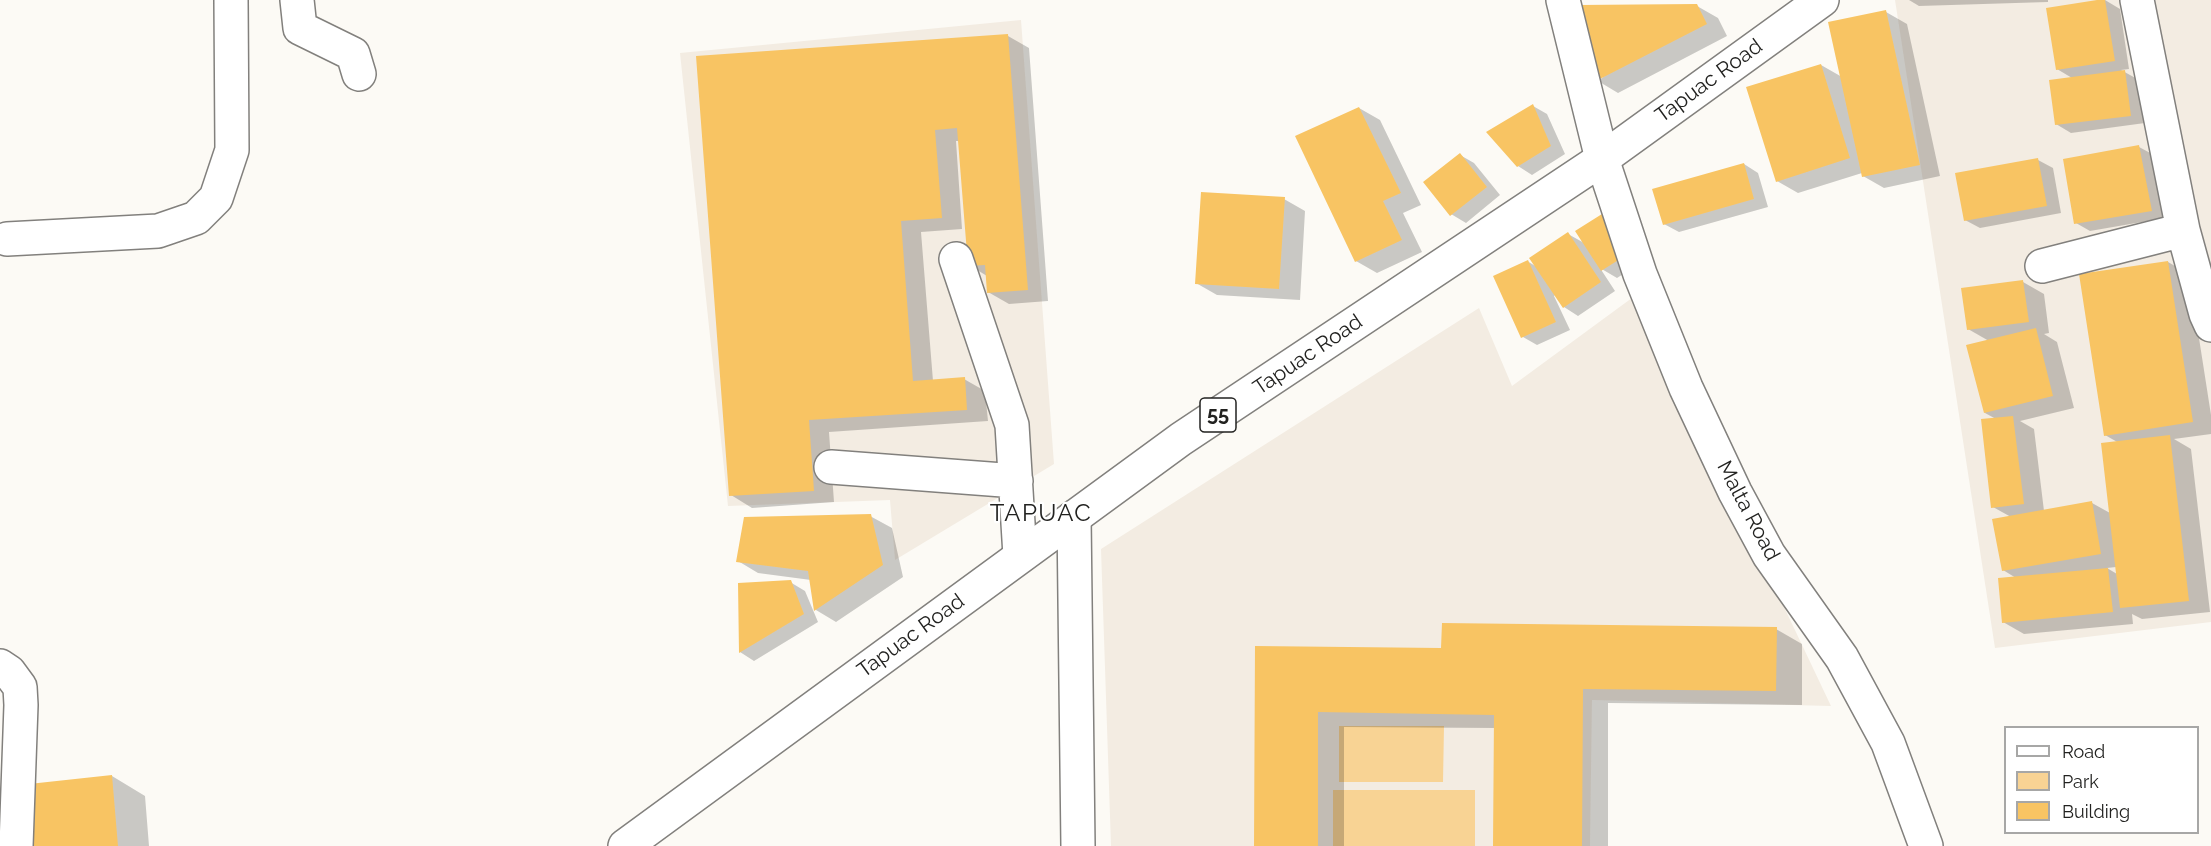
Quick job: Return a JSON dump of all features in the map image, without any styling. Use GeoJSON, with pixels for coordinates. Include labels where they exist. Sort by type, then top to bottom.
{"type":"FeatureCollection","features":[{"type":"Feature","properties":{"kind":"street"},"geometry":{"type":"LineString","coordinates":[[7,238],[158,231],[196,218],[216,198],[232,150],[231,0]]}},
{"type":"Feature","properties":{"kind":"street"},"geometry":{"type":"LineString","coordinates":[[297,0],[300,28],[353,54],[358,74]]}},
{"type":"Feature","properties":{"kind":"street","name":"Malta Road"},"geometry":{"type":"LineString","coordinates":[[1563,0],[1602,159],[1640,274],[1696,409],[1735,492],[1769,555],[1842,658],[1888,743],[1926,846]]}},
{"type":"Feature","properties":{"kind":"street","name":"Tapuac Road"},"geometry":{"type":"LineString","coordinates":[[625,846],[1181,440],[1602,159],[1822,0]]}},
{"type":"Feature","properties":{"kind":"street"},"geometry":{"type":"LineString","coordinates":[[2137,0],[2183,230],[2211,325]]}},
{"type":"Feature","properties":{"kind":"street"},"geometry":{"type":"LineString","coordinates":[[2042,266],[2183,230]]}},
{"type":"Feature","properties":{"kind":"street"},"geometry":{"type":"LineString","coordinates":[[956,259],[1012,425],[1020,556]]}},
{"type":"Feature","properties":{"kind":"street"},"geometry":{"type":"LineString","coordinates":[[831,467],[1016,481]]}},
{"type":"Feature","properties":{"kind":"street"},"geometry":{"type":"LineString","coordinates":[[1074,517],[1078,846]]}},
{"type":"Feature","properties":{"kind":"street"},"geometry":{"type":"LineString","coordinates":[[0,666],[9,672],[20,687],[16,846]]}},
{"type":"Feature","properties":{"kind":"shaded area"},"geometry":{"type":"Polygon","coordinates":[[[1895,0],[2211,0],[2211,622],[1995,648],[1895,0]]]}},
{"type":"Feature","properties":{"kind":"shaded area"},"geometry":{"type":"Polygon","coordinates":[[[1021,20],[1054,464],[895,560],[890,500],[728,506],[680,53],[1021,20]]]}},
{"type":"Feature","properties":{"kind":"shaded area"},"geometry":{"type":"Polygon","coordinates":[[[1636,295],[1831,706],[1592,700],[1590,846],[1111,846],[1101,549],[1479,308],[1512,386],[1636,295]]]}},
{"type":"Feature","properties":{"kind":"green space"},"geometry":{"type":"Polygon","coordinates":[[[1339,726],[1444,726],[1443,782],[1339,782],[1339,726]]]}},
{"type":"Feature","properties":{"kind":"green space"},"geometry":{"type":"Polygon","coordinates":[[[1333,790],[1475,790],[1475,846],[1333,846],[1333,790]]]}},
{"type":"Feature","properties":{"kind":"building"},"geometry":{"type":"Polygon","coordinates":[[[2105,0],[2115,61],[2056,70],[2046,8],[2105,0]]]}},
{"type":"Feature","properties":{"kind":"building"},"geometry":{"type":"Polygon","coordinates":[[[1697,4],[1707,24],[1596,81],[1578,5],[1697,4]]]}},
{"type":"Feature","properties":{"kind":"building"},"geometry":{"type":"Polygon","coordinates":[[[1886,10],[1920,165],[1862,177],[1828,22],[1886,10]]]}},
{"type":"Feature","properties":{"kind":"building"},"geometry":{"type":"Polygon","coordinates":[[[1008,34],[1028,290],[987,293],[985,265],[968,266],[957,128],[935,130],[942,218],[901,221],[913,381],[965,377],[967,410],[809,420],[814,491],[729,496],[696,56],[1008,34]]]}},
{"type":"Feature","properties":{"kind":"building"},"geometry":{"type":"Polygon","coordinates":[[[1821,64],[1850,158],[1776,182],[1746,87],[1821,64]]]}},
{"type":"Feature","properties":{"kind":"building"},"geometry":{"type":"Polygon","coordinates":[[[2125,70],[2131,116],[2055,125],[2049,80],[2125,70]]]}},
{"type":"Feature","properties":{"kind":"building"},"geometry":{"type":"Polygon","coordinates":[[[1533,104],[1551,146],[1517,167],[1486,132],[1533,104]]]}},
{"type":"Feature","properties":{"kind":"building"},"geometry":{"type":"Polygon","coordinates":[[[1359,107],[1401,193],[1383,201],[1402,240],[1355,262],[1295,136],[1359,107]]]}},
{"type":"Feature","properties":{"kind":"building"},"geometry":{"type":"Polygon","coordinates":[[[2139,145],[2152,211],[2074,224],[2063,159],[2139,145]]]}},
{"type":"Feature","properties":{"kind":"building"},"geometry":{"type":"Polygon","coordinates":[[[1460,153],[1487,187],[1450,216],[1423,182],[1460,153]]]}},
{"type":"Feature","properties":{"kind":"building"},"geometry":{"type":"Polygon","coordinates":[[[2038,158],[2047,206],[1964,221],[1955,173],[2038,158]]]}},
{"type":"Feature","properties":{"kind":"building"},"geometry":{"type":"Polygon","coordinates":[[[1744,163],[1754,199],[1663,225],[1652,189],[1744,163]]]}},
{"type":"Feature","properties":{"kind":"building"},"geometry":{"type":"Polygon","coordinates":[[[1201,192],[1285,197],[1279,289],[1195,284],[1201,192]]]}},
{"type":"Feature","properties":{"kind":"building"},"geometry":{"type":"Polygon","coordinates":[[[1602,214],[1628,254],[1601,271],[1575,231],[1602,214]]]}},
{"type":"Feature","properties":{"kind":"building"},"geometry":{"type":"Polygon","coordinates":[[[1568,232],[1601,282],[1563,308],[1529,258],[1568,232]]]}},
{"type":"Feature","properties":{"kind":"building"},"geometry":{"type":"Polygon","coordinates":[[[1528,260],[1556,322],[1521,338],[1493,276],[1528,260]]]}},
{"type":"Feature","properties":{"kind":"building"},"geometry":{"type":"Polygon","coordinates":[[[2168,261],[2193,422],[2104,436],[2079,274],[2168,261]]]}},
{"type":"Feature","properties":{"kind":"building"},"geometry":{"type":"Polygon","coordinates":[[[2023,280],[2029,322],[1967,330],[1961,288],[2023,280]]]}},
{"type":"Feature","properties":{"kind":"building"},"geometry":{"type":"Polygon","coordinates":[[[2036,328],[2053,396],[1984,413],[1966,345],[2036,328]]]}},
{"type":"Feature","properties":{"kind":"building"},"geometry":{"type":"Polygon","coordinates":[[[2013,416],[2024,504],[1991,508],[1981,419],[2013,416]]]}},
{"type":"Feature","properties":{"kind":"building"},"geometry":{"type":"Polygon","coordinates":[[[2170,435],[2189,601],[2120,608],[2101,443],[2170,435]]]}},
{"type":"Feature","properties":{"kind":"building"},"geometry":{"type":"Polygon","coordinates":[[[2092,501],[2101,554],[2002,571],[1992,519],[2092,501]]]}},
{"type":"Feature","properties":{"kind":"building"},"geometry":{"type":"Polygon","coordinates":[[[871,514],[883,565],[814,611],[808,571],[736,562],[744,517],[871,514]]]}},
{"type":"Feature","properties":{"kind":"building"},"geometry":{"type":"Polygon","coordinates":[[[2108,568],[2113,612],[2002,623],[1998,578],[2108,568]]]}},
{"type":"Feature","properties":{"kind":"building"},"geometry":{"type":"Polygon","coordinates":[[[791,580],[804,614],[739,653],[738,583],[791,580]]]}},
{"type":"Feature","properties":{"kind":"building"},"geometry":{"type":"Polygon","coordinates":[[[1442,623],[1777,627],[1776,691],[1583,689],[1582,846],[1493,846],[1494,715],[1318,712],[1318,846],[1254,846],[1255,646],[1441,648],[1442,623]]]}},
{"type":"Feature","properties":{"kind":"building"},"geometry":{"type":"Polygon","coordinates":[[[112,775],[118,846],[27,846],[29,784],[112,775]]]}},
{"type":"Feature","properties":{"kind":"district","name":"TAPUAC"},"geometry":{"type":"Point","coordinates":[1041,514]}}]}
